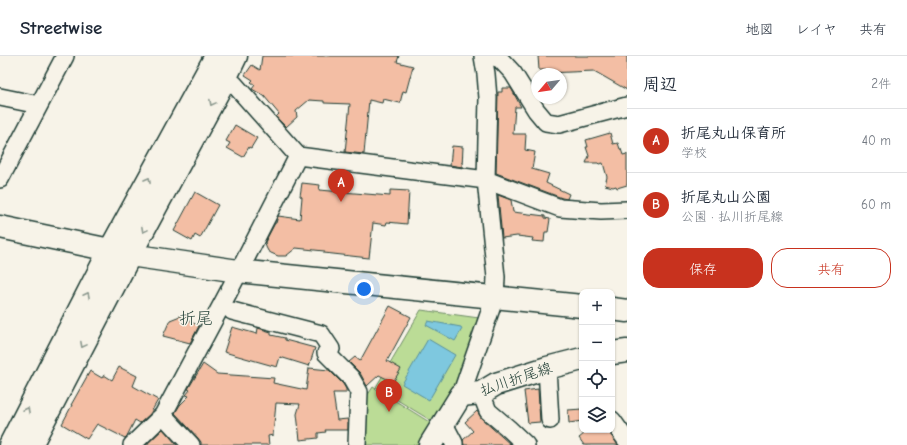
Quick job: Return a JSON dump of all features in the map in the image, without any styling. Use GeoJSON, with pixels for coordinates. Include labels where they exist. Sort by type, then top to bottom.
{"type":"FeatureCollection","features":[{"type":"Feature","properties":{"kind":"street"},"geometry":{"type":"LineString","coordinates":[[0,179],[65,56]]}},
{"type":"Feature","properties":{"kind":"street"},"geometry":{"type":"LineString","coordinates":[[31,445],[120,253],[216,56]]}},
{"type":"Feature","properties":{"kind":"street"},"geometry":{"type":"LineString","coordinates":[[10,445],[120,253],[225,79],[236,56]]}},
{"type":"Feature","properties":{"kind":"street"},"geometry":{"type":"LineString","coordinates":[[483,56],[488,98],[486,180],[496,277],[495,297],[471,394],[526,445]]}},
{"type":"Feature","properties":{"kind":"street"},"geometry":{"type":"LineString","coordinates":[[492,56],[500,59],[513,73],[536,110],[546,122],[559,124],[627,106]]}},
{"type":"Feature","properties":{"kind":"street"},"geometry":{"type":"LineString","coordinates":[[225,79],[234,84],[298,156],[486,180],[560,208],[601,211],[627,210]]}},
{"type":"Feature","properties":{"kind":"street"},"geometry":{"type":"LineString","coordinates":[[0,97],[39,105]]}},
{"type":"Feature","properties":{"kind":"street"},"geometry":{"type":"LineString","coordinates":[[138,443],[163,415],[298,156]]}},
{"type":"Feature","properties":{"kind":"street"},"geometry":{"type":"LineString","coordinates":[[0,227],[120,253],[238,271],[579,306]]}},
{"type":"Feature","properties":{"kind":"street"},"geometry":{"type":"LineString","coordinates":[[615,309],[627,311]]}},
{"type":"Feature","properties":{"kind":"street"},"geometry":{"type":"LineString","coordinates":[[232,311],[322,334],[331,349],[326,353],[351,378],[359,392],[357,445]]}},
{"type":"Feature","properties":{"kind":"street"},"geometry":{"type":"LineString","coordinates":[[615,353],[627,351]]}},
{"type":"Feature","properties":{"kind":"street","name":"払川折尾線"},"geometry":{"type":"LineString","coordinates":[[430,445],[444,422],[471,394],[496,384],[579,360]]}},
{"type":"Feature","properties":{"kind":"street"},"geometry":{"type":"LineString","coordinates":[[547,368],[550,420]]}},
{"type":"Feature","properties":{"kind":"street"},"geometry":{"type":"LineString","coordinates":[[163,415],[191,445]]}},
{"type":"Feature","properties":{"kind":"street"},"geometry":{"type":"LineString","coordinates":[[444,422],[455,444]]}},
{"type":"Feature","properties":{"kind":"street"},"geometry":{"type":"LineString","coordinates":[[615,424],[627,441]]}},
{"type":"Feature","properties":{"kind":"green space"},"geometry":{"type":"Polygon","coordinates":[[[421,310],[479,318],[461,374],[435,423],[376,387],[421,310]]]}},
{"type":"Feature","properties":{"kind":"green space"},"geometry":{"type":"Polygon","coordinates":[[[373,387],[434,425],[422,445],[363,445],[365,399],[373,387]]]}},
{"type":"Feature","properties":{"kind":"water"},"geometry":{"type":"Polygon","coordinates":[[[428,321],[461,327],[462,329],[455,341],[426,325],[428,321]]]}},
{"type":"Feature","properties":{"kind":"water"},"geometry":{"type":"Polygon","coordinates":[[[428,339],[455,355],[429,400],[402,384],[428,339]]]}},
{"type":"Feature","properties":{"kind":"building"},"geometry":{"type":"Polygon","coordinates":[[[262,56],[399,56],[397,62],[413,66],[406,92],[403,91],[400,103],[383,99],[382,103],[369,100],[364,154],[345,152],[350,104],[324,103],[324,101],[309,100],[296,111],[297,117],[286,127],[276,117],[279,114],[264,96],[252,89],[255,85],[251,82],[253,80],[245,75],[252,65],[260,70],[262,56]]]}},
{"type":"Feature","properties":{"kind":"building"},"geometry":{"type":"Polygon","coordinates":[[[538,56],[627,56],[627,90],[594,71],[567,72],[567,68],[539,68],[538,56]]]}},
{"type":"Feature","properties":{"kind":"building"},"geometry":{"type":"Polygon","coordinates":[[[502,88],[511,88],[521,107],[515,107],[513,134],[526,134],[525,150],[535,152],[532,169],[549,174],[546,183],[569,194],[567,199],[496,173],[498,92],[502,92],[502,88]]]}},
{"type":"Feature","properties":{"kind":"building"},"geometry":{"type":"Polygon","coordinates":[[[235,125],[257,138],[243,157],[227,148],[230,143],[226,141],[235,125]]]}},
{"type":"Feature","properties":{"kind":"building"},"geometry":{"type":"Polygon","coordinates":[[[610,133],[613,144],[618,143],[623,155],[627,154],[627,185],[617,188],[616,186],[613,187],[605,185],[607,177],[603,163],[586,163],[589,156],[586,147],[588,147],[586,140],[610,133]]]}},
{"type":"Feature","properties":{"kind":"building"},"geometry":{"type":"Polygon","coordinates":[[[452,146],[463,147],[462,167],[450,165],[452,146]]]}},
{"type":"Feature","properties":{"kind":"building"},"geometry":{"type":"Polygon","coordinates":[[[302,183],[320,185],[319,190],[390,196],[390,190],[409,191],[407,224],[387,222],[386,225],[373,223],[369,258],[296,248],[286,256],[278,256],[268,251],[265,242],[276,223],[278,216],[300,219],[302,197],[300,196],[302,183]]]}},
{"type":"Feature","properties":{"kind":"building"},"geometry":{"type":"Polygon","coordinates":[[[195,192],[218,205],[200,238],[195,235],[192,241],[174,231],[195,192]]]}},
{"type":"Feature","properties":{"kind":"building"},"geometry":{"type":"Polygon","coordinates":[[[498,195],[511,200],[513,212],[545,216],[545,218],[550,219],[548,232],[545,232],[544,242],[532,241],[533,238],[517,236],[502,238],[498,195]]]}},
{"type":"Feature","properties":{"kind":"building"},"geometry":{"type":"Polygon","coordinates":[[[390,306],[411,317],[387,361],[401,369],[393,382],[379,375],[367,386],[360,373],[349,362],[355,357],[360,361],[390,306]]]}},
{"type":"Feature","properties":{"kind":"building"},"geometry":{"type":"Polygon","coordinates":[[[180,316],[199,326],[190,343],[163,336],[170,320],[180,316]]]}},
{"type":"Feature","properties":{"kind":"building"},"geometry":{"type":"Polygon","coordinates":[[[232,327],[257,334],[258,328],[271,332],[271,335],[285,338],[285,340],[315,348],[309,366],[280,357],[277,367],[224,352],[232,327]]]}},
{"type":"Feature","properties":{"kind":"building"},"geometry":{"type":"Polygon","coordinates":[[[203,364],[217,374],[274,378],[273,383],[306,390],[309,368],[329,370],[346,389],[346,393],[333,393],[337,420],[348,419],[348,430],[325,430],[326,432],[318,433],[318,438],[300,440],[297,414],[300,404],[276,403],[273,435],[268,436],[269,445],[201,445],[198,438],[175,413],[180,405],[189,396],[186,395],[190,390],[188,389],[203,364]]]}},
{"type":"Feature","properties":{"kind":"building"},"geometry":{"type":"Polygon","coordinates":[[[119,367],[137,376],[133,386],[158,400],[150,414],[140,423],[135,420],[125,438],[97,424],[87,439],[62,424],[90,371],[102,378],[104,375],[112,380],[119,367]]]}},
{"type":"Feature","properties":{"kind":"building"},"geometry":{"type":"Polygon","coordinates":[[[538,389],[540,422],[528,423],[524,391],[538,389]]]}},
{"type":"Feature","properties":{"kind":"building"},"geometry":{"type":"Polygon","coordinates":[[[579,409],[579,421],[569,423],[568,410],[579,409]]]}},
{"type":"Feature","properties":{"kind":"building"},"geometry":{"type":"Polygon","coordinates":[[[477,411],[482,419],[511,445],[464,445],[463,440],[473,431],[465,422],[477,411]]]}},
{"type":"Feature","properties":{"kind":"building"},"geometry":{"type":"Polygon","coordinates":[[[163,429],[177,445],[146,445],[163,429]]]}},
{"type":"Feature","properties":{"kind":"building"},"geometry":{"type":"Polygon","coordinates":[[[585,433],[609,433],[618,445],[584,445],[579,438],[585,433]]]}},
{"type":"Feature","properties":{"kind":"place","name":"折尾丸山保育所"},"geometry":{"type":"Point","coordinates":[341,202]}},
{"type":"Feature","properties":{"kind":"place","name":"折尾丸山公園"},"geometry":{"type":"Point","coordinates":[389,412]}},
{"type":"Feature","properties":{"kind":"district","name":"折尾"},"geometry":{"type":"Point","coordinates":[196,318]}}]}
